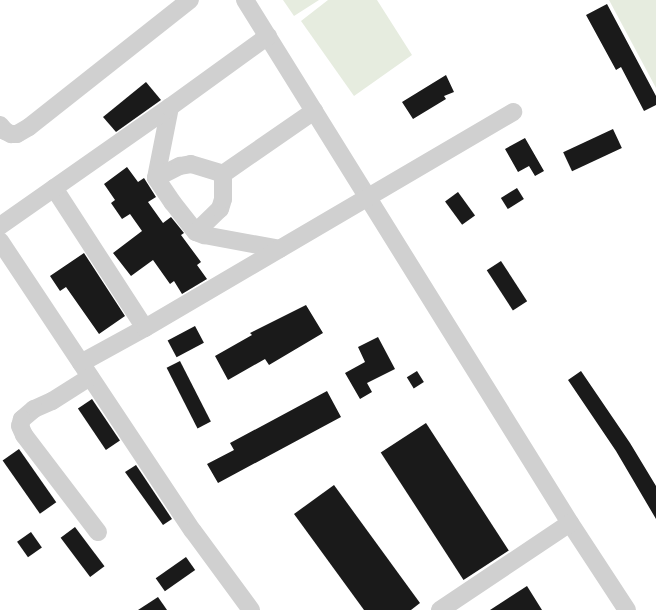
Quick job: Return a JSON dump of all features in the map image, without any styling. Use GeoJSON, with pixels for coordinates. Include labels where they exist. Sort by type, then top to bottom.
{"type":"FeatureCollection","features":[{"type":"Feature","properties":{"kind":"street"},"geometry":{"type":"LineString","coordinates":[[0,124],[5,131],[11,134],[17,134],[29,127],[190,0]]}},
{"type":"Feature","properties":{"kind":"street"},"geometry":{"type":"LineString","coordinates":[[245,0],[570,523],[627,610]]}},
{"type":"Feature","properties":{"kind":"street"},"geometry":{"type":"LineString","coordinates":[[0,226],[170,107],[268,36]]}},
{"type":"Feature","properties":{"kind":"street"},"geometry":{"type":"LineString","coordinates":[[170,107],[156,178],[196,232],[204,235],[280,249]]}},
{"type":"Feature","properties":{"kind":"street"},"geometry":{"type":"LineString","coordinates":[[222,174],[314,111]]}},
{"type":"Feature","properties":{"kind":"street"},"geometry":{"type":"LineString","coordinates":[[98,532],[24,435],[20,426],[22,419],[34,409],[52,401],[85,370],[145,328],[513,112]]}},
{"type":"Feature","properties":{"kind":"street"},"geometry":{"type":"LineString","coordinates":[[156,178],[180,166],[191,164],[222,174]]}},
{"type":"Feature","properties":{"kind":"street"},"geometry":{"type":"LineString","coordinates":[[196,232],[220,209],[223,199],[222,174]]}},
{"type":"Feature","properties":{"kind":"street"},"geometry":{"type":"LineString","coordinates":[[54,188],[145,328]]}},
{"type":"Feature","properties":{"kind":"street"},"geometry":{"type":"LineString","coordinates":[[0,241],[193,531],[251,610]]}},
{"type":"Feature","properties":{"kind":"street"},"geometry":{"type":"LineString","coordinates":[[449,608],[570,523]]}},
{"type":"Feature","properties":{"kind":"shaded area"},"geometry":{"type":"Polygon","coordinates":[[[283,0],[319,0],[294,16],[283,0]]]}},
{"type":"Feature","properties":{"kind":"shaded area"},"geometry":{"type":"Polygon","coordinates":[[[328,0],[377,0],[412,55],[354,96],[301,21],[328,0]]]}},
{"type":"Feature","properties":{"kind":"shaded area"},"geometry":{"type":"Polygon","coordinates":[[[609,0],[656,0],[656,88],[609,0]]]}},
{"type":"Feature","properties":{"kind":"building"},"geometry":{"type":"Polygon","coordinates":[[[607,4],[656,96],[656,105],[644,111],[621,67],[616,70],[586,15],[607,4]]]}},
{"type":"Feature","properties":{"kind":"building"},"geometry":{"type":"Polygon","coordinates":[[[446,75],[454,92],[444,96],[446,99],[413,119],[402,102],[446,75]]]}},
{"type":"Feature","properties":{"kind":"building"},"geometry":{"type":"Polygon","coordinates":[[[146,82],[161,100],[116,132],[103,117],[146,82]]]}},
{"type":"Feature","properties":{"kind":"building"},"geometry":{"type":"Polygon","coordinates":[[[613,129],[622,148],[572,171],[563,152],[613,129]]]}},
{"type":"Feature","properties":{"kind":"building"},"geometry":{"type":"Polygon","coordinates":[[[525,138],[544,171],[535,176],[529,166],[518,172],[505,149],[525,138]]]}},
{"type":"Feature","properties":{"kind":"building"},"geometry":{"type":"Polygon","coordinates":[[[127,167],[138,182],[144,178],[156,197],[148,202],[163,223],[171,217],[184,233],[181,235],[201,262],[197,265],[207,279],[182,294],[174,281],[170,284],[153,260],[131,276],[113,253],[142,231],[130,214],[122,219],[111,203],[115,200],[104,184],[127,167]]]}},
{"type":"Feature","properties":{"kind":"building"},"geometry":{"type":"Polygon","coordinates":[[[517,188],[524,199],[508,209],[501,198],[517,188]]]}},
{"type":"Feature","properties":{"kind":"building"},"geometry":{"type":"Polygon","coordinates":[[[458,192],[475,215],[462,225],[445,201],[458,192]]]}},
{"type":"Feature","properties":{"kind":"building"},"geometry":{"type":"Polygon","coordinates":[[[84,253],[125,316],[99,334],[66,287],[60,291],[50,276],[84,253]]]}},
{"type":"Feature","properties":{"kind":"building"},"geometry":{"type":"Polygon","coordinates":[[[501,261],[527,301],[513,311],[487,270],[501,261]]]}},
{"type":"Feature","properties":{"kind":"building"},"geometry":{"type":"Polygon","coordinates":[[[306,305],[323,333],[269,365],[265,359],[228,380],[215,356],[252,335],[250,333],[306,305]]]}},
{"type":"Feature","properties":{"kind":"building"},"geometry":{"type":"Polygon","coordinates":[[[195,326],[204,343],[177,357],[168,341],[195,326]]]}},
{"type":"Feature","properties":{"kind":"building"},"geometry":{"type":"Polygon","coordinates":[[[378,337],[395,369],[367,383],[372,392],[360,399],[345,373],[365,362],[358,347],[378,337]]]}},
{"type":"Feature","properties":{"kind":"building"},"geometry":{"type":"Polygon","coordinates":[[[180,361],[211,422],[198,428],[167,368],[180,361]]]}},
{"type":"Feature","properties":{"kind":"building"},"geometry":{"type":"Polygon","coordinates":[[[417,371],[424,382],[414,388],[407,377],[417,371]]]}},
{"type":"Feature","properties":{"kind":"building"},"geometry":{"type":"Polygon","coordinates":[[[581,371],[630,443],[656,486],[656,519],[616,451],[568,380],[581,371]]]}},
{"type":"Feature","properties":{"kind":"building"},"geometry":{"type":"Polygon","coordinates":[[[327,391],[341,417],[218,483],[207,464],[234,450],[230,443],[327,391]]]}},
{"type":"Feature","properties":{"kind":"building"},"geometry":{"type":"Polygon","coordinates":[[[92,399],[120,440],[106,450],[78,409],[92,399]]]}},
{"type":"Feature","properties":{"kind":"building"},"geometry":{"type":"Polygon","coordinates":[[[426,423],[509,550],[463,580],[381,452],[426,423]]]}},
{"type":"Feature","properties":{"kind":"building"},"geometry":{"type":"Polygon","coordinates":[[[19,449],[56,502],[40,514],[3,460],[19,449]]]}},
{"type":"Feature","properties":{"kind":"building"},"geometry":{"type":"Polygon","coordinates":[[[136,465],[172,519],[163,525],[125,472],[136,465]]]}},
{"type":"Feature","properties":{"kind":"building"},"geometry":{"type":"Polygon","coordinates":[[[334,485],[420,603],[411,610],[364,610],[294,514],[334,485]]]}},
{"type":"Feature","properties":{"kind":"building"},"geometry":{"type":"Polygon","coordinates":[[[75,527],[104,566],[90,577],[61,538],[75,527]]]}},
{"type":"Feature","properties":{"kind":"building"},"geometry":{"type":"Polygon","coordinates":[[[31,532],[42,548],[28,557],[17,542],[31,532]]]}},
{"type":"Feature","properties":{"kind":"building"},"geometry":{"type":"Polygon","coordinates":[[[186,557],[195,570],[165,591],[156,578],[186,557]]]}},
{"type":"Feature","properties":{"kind":"building"},"geometry":{"type":"Polygon","coordinates":[[[527,586],[542,610],[490,610],[527,586]]]}},
{"type":"Feature","properties":{"kind":"building"},"geometry":{"type":"Polygon","coordinates":[[[158,597],[167,610],[138,610],[158,597]]]}}]}
